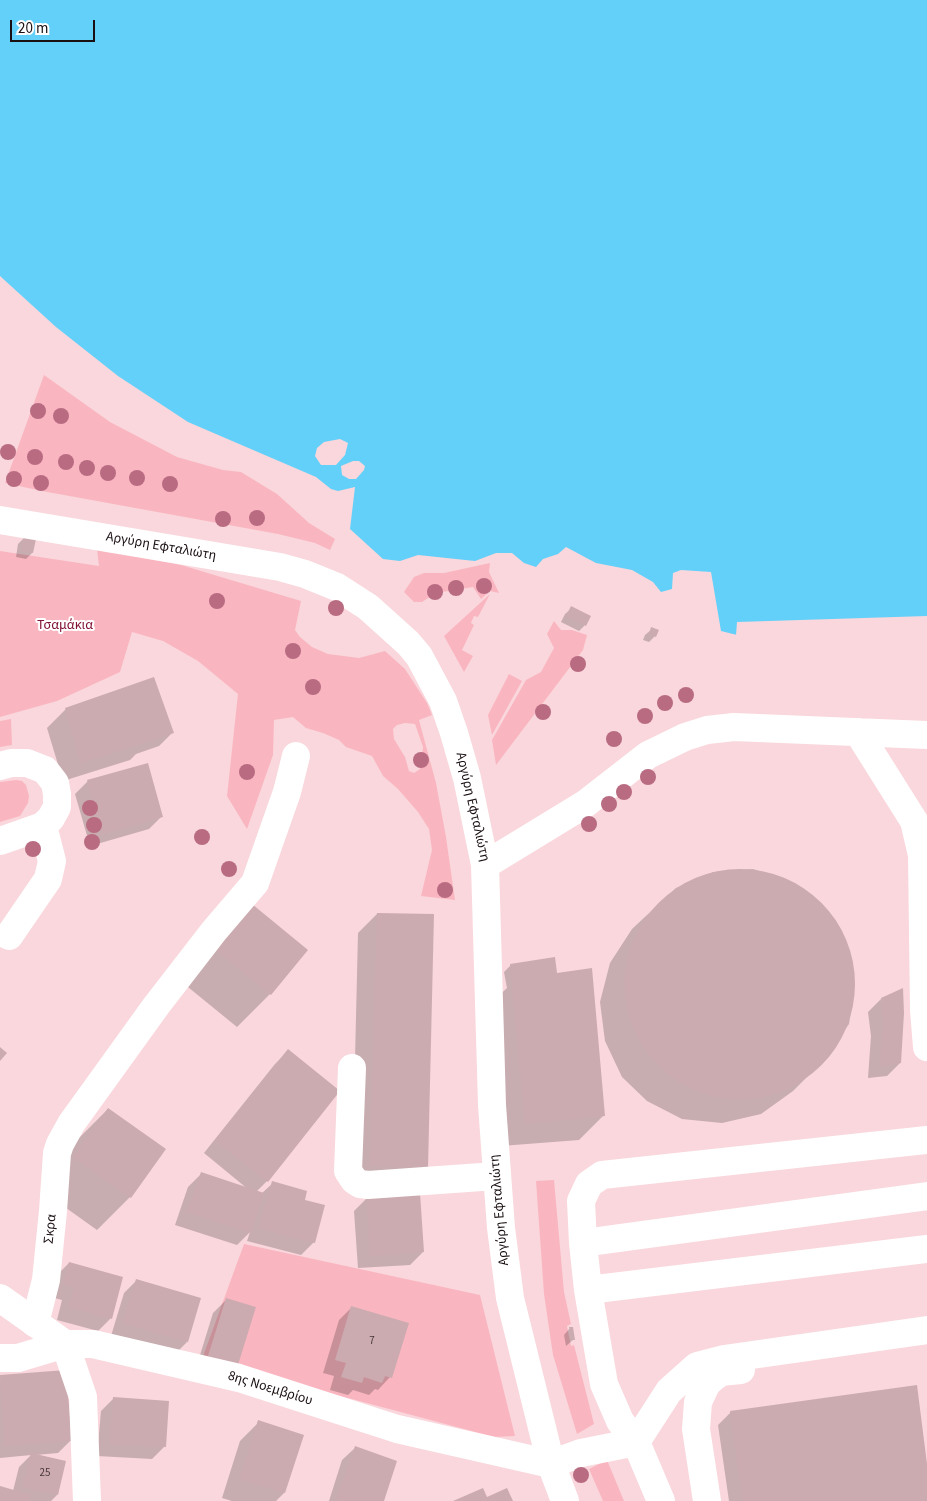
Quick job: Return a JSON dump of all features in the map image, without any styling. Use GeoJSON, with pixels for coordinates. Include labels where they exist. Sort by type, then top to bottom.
{"type":"FeatureCollection","features":[{"type":"Feature","properties":{"kind":"street","name":"Αργύρη Εφταλιώτη"},"geometry":{"type":"LineString","coordinates":[[0,520],[280,568],[319,579],[337,587],[368,607],[408,642],[419,656],[443,701],[467,778],[485,865],[496,1176],[510,1298],[551,1464],[565,1501]]}},
{"type":"Feature","properties":{"kind":"street"},"geometry":{"type":"LineString","coordinates":[[485,865],[585,804],[648,754],[685,736],[707,730],[734,727],[927,735]]}},
{"type":"Feature","properties":{"kind":"street"},"geometry":{"type":"LineString","coordinates":[[858,732],[914,821],[925,855],[924,1010],[927,1046]]}},
{"type":"Feature","properties":{"kind":"street","name":"Σκρα"},"geometry":{"type":"LineString","coordinates":[[35,1322],[46,1280],[57,1153],[64,1135],[156,1006],[214,930],[255,883],[287,792],[296,756]]}},
{"type":"Feature","properties":{"kind":"street"},"geometry":{"type":"LineString","coordinates":[[0,766],[11,763],[27,763],[40,768],[49,773],[55,783],[57,794],[57,807],[51,818],[43,826],[0,841]]}},
{"type":"Feature","properties":{"kind":"street"},"geometry":{"type":"LineString","coordinates":[[9,936],[48,879],[52,861],[43,826]]}},
{"type":"Feature","properties":{"kind":"street"},"geometry":{"type":"LineString","coordinates":[[352,1068],[348,1172],[354,1180],[360,1184],[368,1185],[496,1176]]}},
{"type":"Feature","properties":{"kind":"street"},"geometry":{"type":"LineString","coordinates":[[661,1501],[636,1442],[620,1421],[604,1384],[588,1290],[584,1243],[581,1201],[589,1184],[602,1175],[927,1140]]}},
{"type":"Feature","properties":{"kind":"street"},"geometry":{"type":"LineString","coordinates":[[584,1243],[927,1196]]}},
{"type":"Feature","properties":{"kind":"street"},"geometry":{"type":"LineString","coordinates":[[588,1290],[927,1249]]}},
{"type":"Feature","properties":{"kind":"street"},"geometry":{"type":"LineString","coordinates":[[0,1298],[65,1344],[83,1397],[87,1501]]}},
{"type":"Feature","properties":{"kind":"street"},"geometry":{"type":"LineString","coordinates":[[551,1464],[581,1453],[636,1442],[669,1391],[697,1366],[724,1359],[927,1330]]}},
{"type":"Feature","properties":{"kind":"street","name":"8ης Νοεμβρίου"},"geometry":{"type":"LineString","coordinates":[[0,1358],[18,1358],[65,1344],[93,1344],[239,1378],[397,1429],[551,1464]]}},
{"type":"Feature","properties":{"kind":"street"},"geometry":{"type":"LineString","coordinates":[[707,1501],[696,1429],[696,1415],[698,1402],[707,1383],[721,1372],[927,1346]]}},
{"type":"Feature","properties":{"kind":"green space"},"geometry":{"type":"Polygon","coordinates":[[[44,375],[110,422],[177,457],[223,470],[241,472],[277,494],[309,523],[335,539],[330,550],[315,543],[278,534],[5,483],[44,375]]]}},
{"type":"Feature","properties":{"kind":"green space","name":"Τσαμάκια"},"geometry":{"type":"Polygon","coordinates":[[[97,549],[181,565],[301,601],[295,630],[312,647],[328,654],[359,658],[385,651],[405,669],[427,703],[432,715],[419,720],[436,783],[455,900],[421,896],[432,850],[429,829],[418,812],[398,789],[383,776],[372,756],[346,747],[339,740],[323,733],[306,728],[293,717],[274,720],[273,755],[247,829],[227,796],[238,694],[198,661],[163,641],[132,632],[120,672],[57,701],[0,717],[0,551],[99,566],[97,549]],[[405,723],[397,725],[393,729],[394,739],[405,757],[409,771],[414,773],[420,769],[418,761],[422,757],[423,747],[415,724],[405,723]]]}},
{"type":"Feature","properties":{"kind":"green space"},"geometry":{"type":"Polygon","coordinates":[[[490,563],[489,572],[499,593],[490,591],[481,599],[473,587],[436,593],[422,602],[414,602],[404,592],[414,577],[424,573],[444,573],[490,563]]]}},
{"type":"Feature","properties":{"kind":"green space"},"geometry":{"type":"Polygon","coordinates":[[[490,594],[478,617],[474,616],[471,623],[474,625],[462,650],[473,656],[464,672],[444,636],[490,594]]]}},
{"type":"Feature","properties":{"kind":"green space"},"geometry":{"type":"Polygon","coordinates":[[[554,621],[561,630],[572,630],[587,635],[583,650],[496,765],[492,740],[526,680],[541,672],[554,648],[547,634],[554,621]]]}},
{"type":"Feature","properties":{"kind":"green space"},"geometry":{"type":"Polygon","coordinates":[[[509,674],[522,681],[492,735],[488,715],[509,674]]]}},
{"type":"Feature","properties":{"kind":"green space"},"geometry":{"type":"Polygon","coordinates":[[[11,719],[12,745],[0,747],[0,721],[11,719]]]}},
{"type":"Feature","properties":{"kind":"green space"},"geometry":{"type":"Polygon","coordinates":[[[22,781],[26,785],[29,796],[28,803],[20,816],[0,822],[0,782],[22,781]]]}},
{"type":"Feature","properties":{"kind":"green space"},"geometry":{"type":"Polygon","coordinates":[[[554,1180],[564,1292],[571,1324],[567,1326],[571,1346],[574,1345],[594,1424],[577,1434],[553,1355],[544,1294],[536,1181],[554,1180]]]}},
{"type":"Feature","properties":{"kind":"green space"},"geometry":{"type":"Polygon","coordinates":[[[244,1244],[480,1295],[515,1436],[494,1437],[202,1359],[244,1244]]]}},
{"type":"Feature","properties":{"kind":"green space"},"geometry":{"type":"Polygon","coordinates":[[[607,1460],[624,1501],[603,1501],[589,1469],[607,1460]]]}},
{"type":"Feature","properties":{"kind":"water"},"geometry":{"type":"Polygon","coordinates":[[[0,0],[927,0],[927,638],[737,635],[721,631],[711,572],[681,570],[673,573],[672,589],[661,592],[653,582],[632,570],[596,563],[566,547],[558,554],[543,559],[536,567],[524,563],[512,553],[496,553],[475,561],[418,555],[400,561],[383,559],[350,529],[355,487],[338,491],[331,489],[316,477],[188,422],[118,376],[56,327],[0,276],[0,0]],[[340,439],[324,442],[317,448],[315,456],[321,465],[336,465],[345,455],[348,443],[340,439]],[[353,461],[341,466],[342,475],[349,479],[356,479],[365,466],[359,461],[353,461]]]}},
{"type":"Feature","properties":{"kind":"pier"},"geometry":{"type":"Polygon","coordinates":[[[927,616],[927,641],[915,642],[737,638],[719,633],[736,635],[737,622],[927,616]]]}},
{"type":"Feature","properties":{"kind":"building"},"geometry":{"type":"Polygon","coordinates":[[[24,537],[36,539],[33,553],[21,551],[24,537]]]}},
{"type":"Feature","properties":{"kind":"building"},"geometry":{"type":"Polygon","coordinates":[[[571,606],[591,616],[586,626],[566,616],[571,606]]]}},
{"type":"Feature","properties":{"kind":"building"},"geometry":{"type":"Polygon","coordinates":[[[651,627],[659,630],[656,637],[649,634],[651,627]]]}},
{"type":"Feature","properties":{"kind":"building"},"geometry":{"type":"Polygon","coordinates":[[[154,677],[174,733],[81,763],[65,708],[154,677]]]}},
{"type":"Feature","properties":{"kind":"building"},"geometry":{"type":"Polygon","coordinates":[[[148,763],[163,817],[102,834],[87,780],[148,763]]]}},
{"type":"Feature","properties":{"kind":"building"},"geometry":{"type":"Polygon","coordinates":[[[740,869],[762,871],[784,878],[804,888],[829,911],[836,920],[850,951],[855,984],[853,1006],[846,1028],[836,1048],[813,1073],[804,1080],[773,1094],[740,1099],[718,1097],[696,1090],[676,1080],[651,1057],[644,1048],[630,1017],[625,984],[627,962],[634,940],[644,920],[667,895],[676,888],[707,874],[740,869]]]}},
{"type":"Feature","properties":{"kind":"building"},"geometry":{"type":"Polygon","coordinates":[[[252,904],[308,950],[271,995],[215,949],[252,904]]]}},
{"type":"Feature","properties":{"kind":"building"},"geometry":{"type":"Polygon","coordinates":[[[377,913],[434,914],[428,1168],[370,1166],[377,913]]]}},
{"type":"Feature","properties":{"kind":"building"},"geometry":{"type":"Polygon","coordinates":[[[555,957],[557,973],[592,968],[605,1116],[525,1123],[510,964],[555,957]]]}},
{"type":"Feature","properties":{"kind":"building"},"geometry":{"type":"Polygon","coordinates":[[[903,988],[904,1013],[901,1063],[880,1066],[883,1023],[881,998],[903,988]]]}},
{"type":"Feature","properties":{"kind":"building"},"geometry":{"type":"Polygon","coordinates":[[[0,1047],[7,1053],[0,1061],[0,1047]]]}},
{"type":"Feature","properties":{"kind":"building"},"geometry":{"type":"Polygon","coordinates":[[[288,1049],[340,1091],[268,1182],[215,1140],[288,1049]]]}},
{"type":"Feature","properties":{"kind":"building"},"geometry":{"type":"Polygon","coordinates":[[[108,1108],[166,1149],[131,1198],[73,1157],[108,1108]]]}},
{"type":"Feature","properties":{"kind":"building"},"geometry":{"type":"Polygon","coordinates":[[[201,1172],[264,1193],[251,1233],[187,1212],[201,1172]]]}},
{"type":"Feature","properties":{"kind":"building"},"geometry":{"type":"Polygon","coordinates":[[[272,1181],[307,1191],[305,1200],[325,1205],[315,1243],[259,1228],[272,1181]]]}},
{"type":"Feature","properties":{"kind":"building"},"geometry":{"type":"Polygon","coordinates":[[[420,1193],[424,1252],[370,1256],[367,1197],[420,1193]]]}},
{"type":"Feature","properties":{"kind":"building"},"geometry":{"type":"Polygon","coordinates":[[[69,1262],[123,1277],[112,1319],[69,1307],[74,1287],[63,1284],[69,1262]]]}},
{"type":"Feature","properties":{"kind":"building"},"geometry":{"type":"Polygon","coordinates":[[[136,1279],[201,1298],[188,1342],[123,1323],[136,1279]]]}},
{"type":"Feature","properties":{"kind":"building"},"geometry":{"type":"Polygon","coordinates":[[[226,1298],[256,1307],[238,1365],[208,1356],[226,1298]]]}},
{"type":"Feature","properties":{"kind":"building"},"geometry":{"type":"Polygon","coordinates":[[[351,1306],[409,1323],[392,1378],[385,1376],[382,1383],[364,1377],[362,1383],[341,1377],[346,1363],[335,1360],[351,1306]]]}},
{"type":"Feature","properties":{"kind":"building"},"geometry":{"type":"Polygon","coordinates":[[[569,1327],[573,1327],[575,1340],[572,1340],[569,1327]]]}},
{"type":"Feature","properties":{"kind":"building"},"geometry":{"type":"Polygon","coordinates":[[[66,1370],[72,1441],[5,1446],[0,1375],[66,1370]]]}},
{"type":"Feature","properties":{"kind":"building"},"geometry":{"type":"Polygon","coordinates":[[[917,1385],[927,1464],[927,1501],[743,1501],[730,1411],[917,1385]]]}},
{"type":"Feature","properties":{"kind":"building"},"geometry":{"type":"Polygon","coordinates":[[[113,1397],[169,1401],[166,1447],[110,1444],[113,1397]]]}},
{"type":"Feature","properties":{"kind":"building"},"geometry":{"type":"Polygon","coordinates":[[[258,1420],[304,1435],[285,1493],[240,1479],[258,1420]]]}},
{"type":"Feature","properties":{"kind":"building"},"geometry":{"type":"Polygon","coordinates":[[[355,1446],[397,1461],[384,1501],[336,1501],[355,1446]]]}},
{"type":"Feature","properties":{"kind":"building"},"geometry":{"type":"Polygon","coordinates":[[[31,1453],[66,1461],[58,1495],[23,1487],[31,1453]]]}},
{"type":"Feature","properties":{"kind":"building"},"geometry":{"type":"Polygon","coordinates":[[[0,1486],[31,1495],[29,1501],[0,1501],[0,1486]]]}},
{"type":"Feature","properties":{"kind":"building"},"geometry":{"type":"Polygon","coordinates":[[[483,1488],[487,1497],[507,1488],[513,1501],[453,1501],[483,1488]]]}}]}
